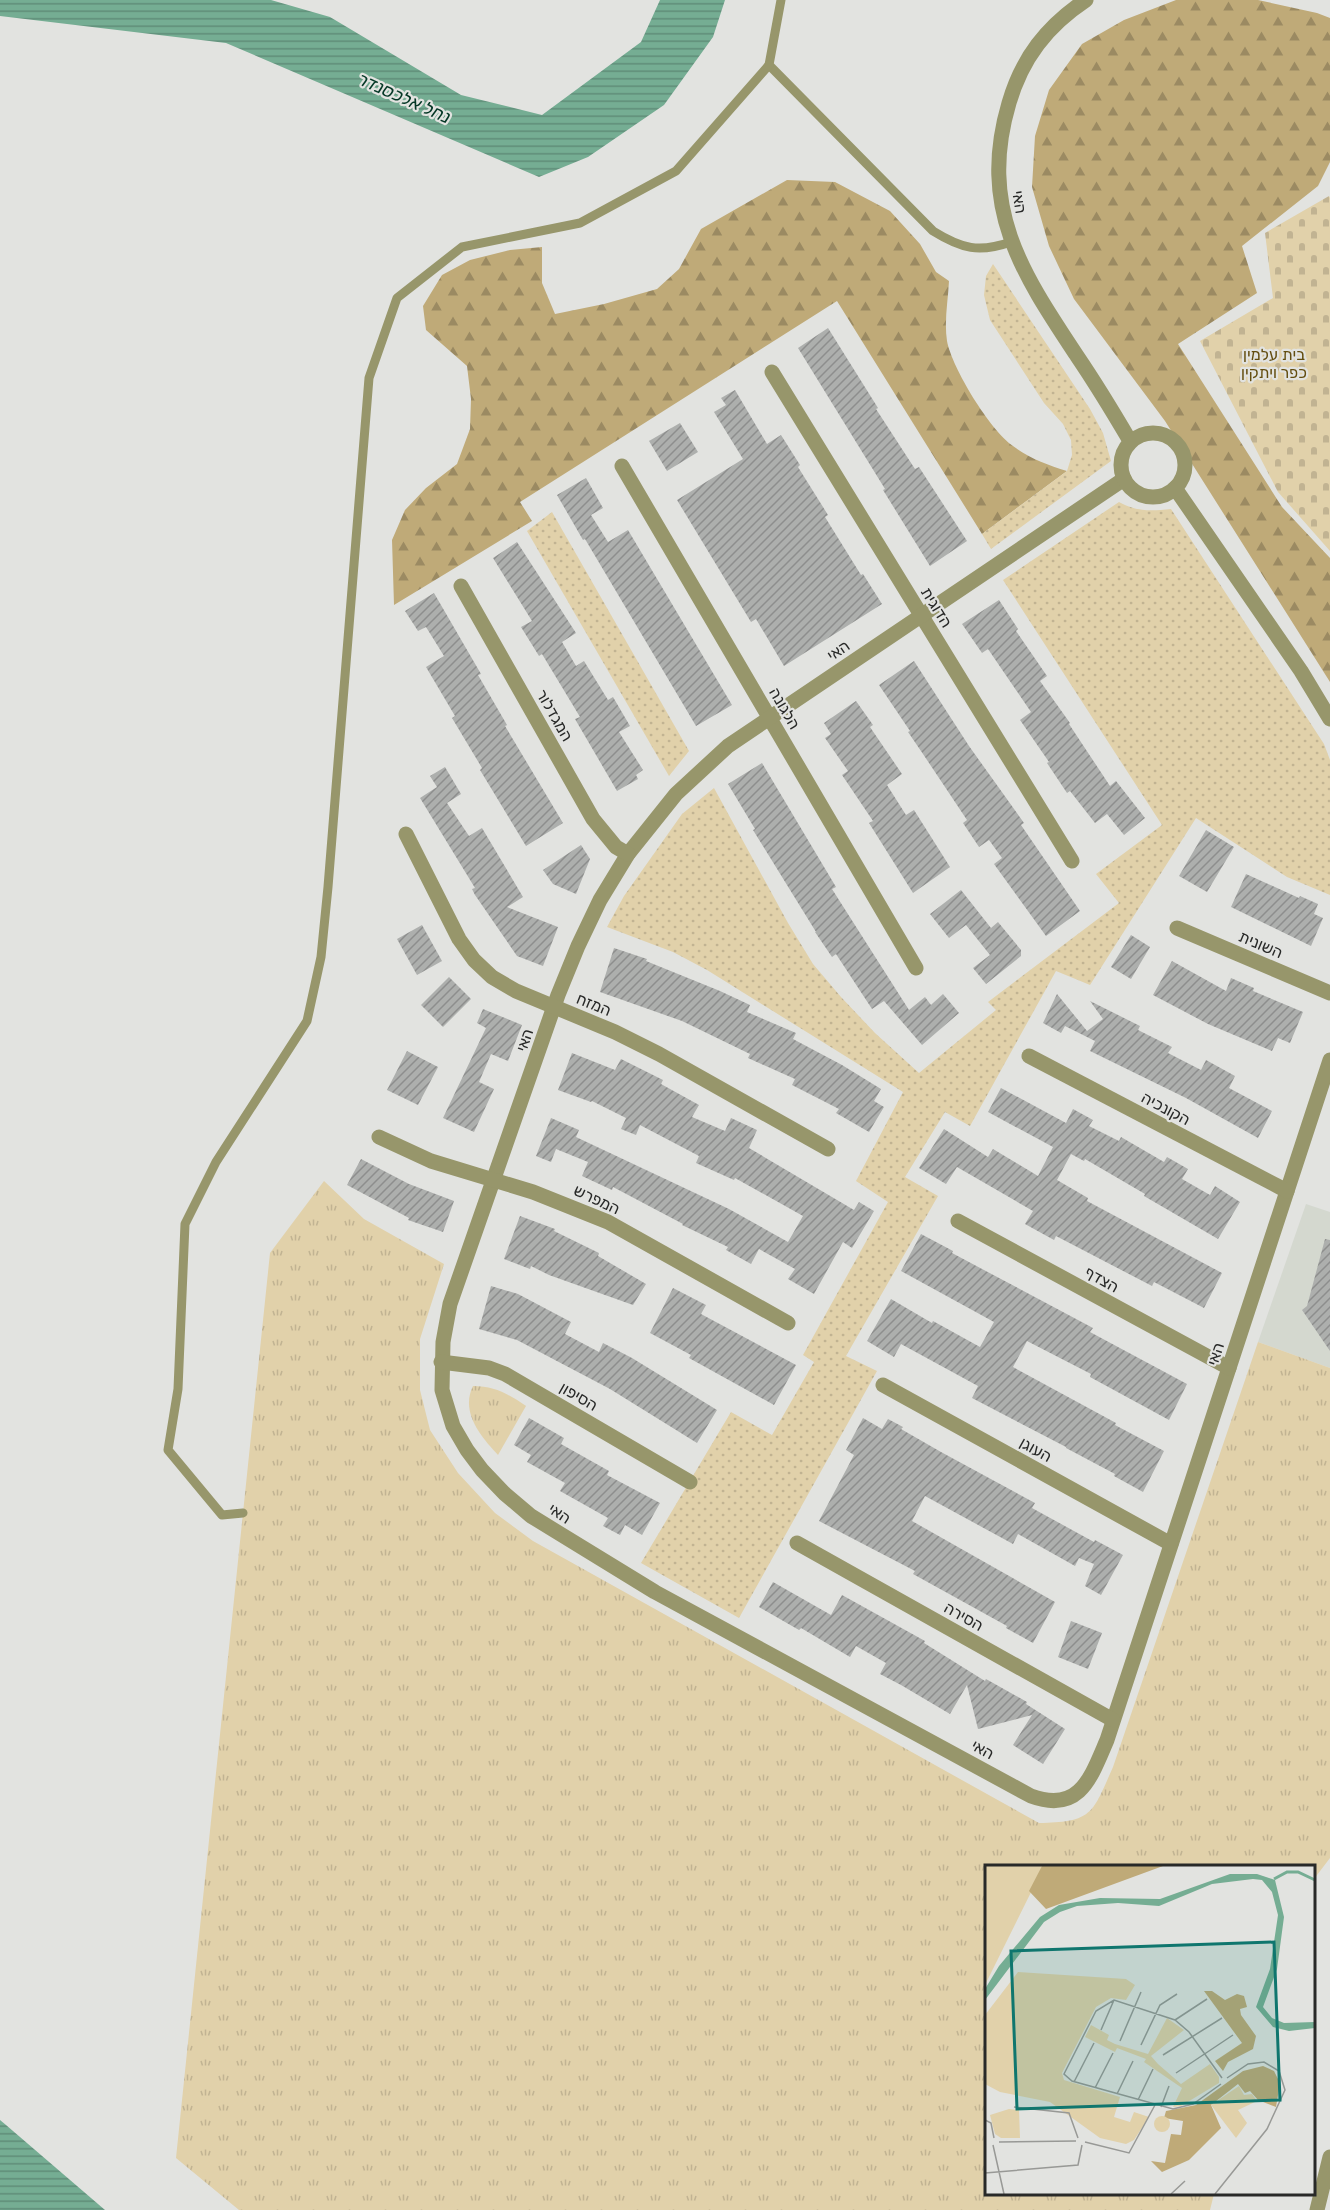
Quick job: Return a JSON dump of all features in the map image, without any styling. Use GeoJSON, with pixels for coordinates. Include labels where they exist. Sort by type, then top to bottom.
{"type":"FeatureCollection","features":[{"type":"Feature","properties":{"kind":"street","name":"האי"},"geometry":{"type":"LineString","coordinates":[[1086,0],[1041,40],[1024,63],[1013,89],[1003,125],[998,166],[1000,200],[1011,242],[1037,295],[1097,385],[1130,441]]}},
{"type":"Feature","properties":{"kind":"street","name":"הדוגית"},"geometry":{"type":"LineString","coordinates":[[772,372],[1072,861]]}},
{"type":"Feature","properties":{"kind":"street"},"geometry":{"type":"LineString","coordinates":[[1149,432],[1160,433],[1178,443],[1185,463],[1184,474],[1175,488],[1163,496],[1143,496],[1134,491],[1124,479],[1120,467],[1121,458],[1130,441],[1138,435],[1149,432]]}},
{"type":"Feature","properties":{"kind":"street","name":"הלגונה"},"geometry":{"type":"LineString","coordinates":[[622,466],[916,968]]}},
{"type":"Feature","properties":{"kind":"street","name":"האי"},"geometry":{"type":"LineString","coordinates":[[1124,479],[728,746],[676,794],[628,854],[600,900],[578,946],[554,1007],[450,1304],[441,1362],[442,1390],[453,1426],[482,1470],[505,1494],[531,1515],[655,1592],[1031,1796],[1045,1801],[1058,1801],[1072,1797],[1091,1778],[1113,1720],[1330,1060]]}},
{"type":"Feature","properties":{"kind":"street"},"geometry":{"type":"LineString","coordinates":[[1175,488],[1301,671],[1330,719]]}},
{"type":"Feature","properties":{"kind":"street","name":"המגדלור"},"geometry":{"type":"LineString","coordinates":[[460,586],[593,819],[616,847],[628,854]]}},
{"type":"Feature","properties":{"kind":"street","name":"המזח"},"geometry":{"type":"LineString","coordinates":[[406,834],[459,939],[474,960],[492,977],[516,991],[615,1032],[659,1054],[828,1149]]}},
{"type":"Feature","properties":{"kind":"street","name":"השונית"},"geometry":{"type":"LineString","coordinates":[[1177,928],[1330,993]]}},
{"type":"Feature","properties":{"kind":"street","name":"הקונכיה"},"geometry":{"type":"LineString","coordinates":[[1029,1056],[1287,1191]]}},
{"type":"Feature","properties":{"kind":"street","name":"המפרש"},"geometry":{"type":"LineString","coordinates":[[379,1137],[431,1161],[567,1204],[608,1222],[788,1323]]}},
{"type":"Feature","properties":{"kind":"street","name":"הצדף"},"geometry":{"type":"LineString","coordinates":[[958,1221],[1229,1368]]}},
{"type":"Feature","properties":{"kind":"street","name":"הסיפון"},"geometry":{"type":"LineString","coordinates":[[441,1362],[489,1368],[505,1374],[690,1482]]}},
{"type":"Feature","properties":{"kind":"street","name":"העוגן"},"geometry":{"type":"LineString","coordinates":[[883,1385],[1171,1544]]}},
{"type":"Feature","properties":{"kind":"street","name":"הסירה"},"geometry":{"type":"LineString","coordinates":[[797,1542],[1113,1720]]}},
{"type":"Feature","properties":{"kind":"street"},"geometry":{"type":"LineString","coordinates":[[1317,2210],[1330,2157]]}},
{"type":"Feature","properties":{"kind":"lane"},"geometry":{"type":"LineString","coordinates":[[243,1513],[222,1515],[168,1450],[178,1389],[184,1224],[216,1162],[307,1021],[321,957],[328,887],[369,378],[397,298],[462,247],[580,223],[676,171],[769,65],[781,0]]}},
{"type":"Feature","properties":{"kind":"lane"},"geometry":{"type":"LineString","coordinates":[[769,65],[933,231],[949,241],[969,248],[992,248],[1011,242]]}},
{"type":"Feature","properties":{"kind":"shaded area"},"geometry":{"type":"Polygon","coordinates":[[[1306,1204],[1330,1212],[1330,1368],[1258,1342],[1306,1204]]]}},
{"type":"Feature","properties":{"kind":"green space"},"geometry":{"type":"Polygon","coordinates":[[[1176,0],[1258,0],[1330,18],[1330,162],[1318,186],[1242,246],[1257,293],[1178,344],[1282,507],[1330,558],[1330,682],[1165,421],[1074,299],[1049,246],[1032,187],[1035,136],[1049,90],[1082,44],[1124,20],[1176,0]]]}},
{"type":"Feature","properties":{"kind":"green space"},"geometry":{"type":"Polygon","coordinates":[[[787,180],[835,182],[890,211],[920,244],[936,272],[949,281],[946,334],[950,353],[983,413],[1004,438],[1019,451],[1067,471],[982,534],[837,301],[520,502],[532,521],[394,605],[392,540],[405,510],[426,488],[457,464],[470,429],[471,399],[467,366],[426,330],[423,306],[442,275],[470,260],[510,250],[542,247],[542,283],[555,314],[604,304],[657,289],[679,269],[701,229],[787,180]]]}},
{"type":"Feature","properties":{"kind":"green space","name":"בית עלמין כפר ויתקין"},"geometry":{"type":"Polygon","coordinates":[[[1329,196],[1330,551],[1278,492],[1200,341],[1273,298],[1265,233],[1329,196]]]}},
{"type":"Feature","properties":{"kind":"green space"},"geometry":{"type":"Polygon","coordinates":[[[993,264],[1090,409],[1103,433],[1111,461],[991,549],[982,534],[1067,471],[1072,455],[1071,440],[1063,424],[1044,403],[990,320],[984,295],[986,276],[993,264]]]}},
{"type":"Feature","properties":{"kind":"green space"},"geometry":{"type":"Polygon","coordinates":[[[1119,502],[1144,510],[1171,509],[1324,744],[1330,760],[1330,895],[1287,877],[1196,818],[1090,985],[1056,971],[970,1126],[945,1112],[905,1177],[938,1196],[846,1356],[877,1371],[739,1618],[641,1563],[731,1412],[772,1435],[814,1362],[803,1355],[888,1202],[856,1181],[903,1092],[707,970],[673,952],[607,927],[624,896],[682,814],[714,788],[813,964],[875,1033],[919,1073],[996,1010],[988,1002],[1119,903],[1096,874],[1162,825],[1003,580],[1119,502]]]}},
{"type":"Feature","properties":{"kind":"green space"},"geometry":{"type":"Polygon","coordinates":[[[552,512],[689,751],[669,776],[527,531],[552,512]]]}},
{"type":"Feature","properties":{"kind":"green space"},"geometry":{"type":"Polygon","coordinates":[[[324,1181],[364,1219],[444,1264],[420,1339],[420,1390],[430,1430],[458,1473],[495,1513],[533,1541],[1039,1823],[1081,1817],[1095,1805],[1106,1783],[1258,1342],[1330,1368],[1330,1858],[1315,1878],[1315,1865],[985,1865],[985,2195],[1214,2195],[1210,2210],[239,2210],[176,2158],[270,1253],[324,1181]]]}},
{"type":"Feature","properties":{"kind":"green space"},"geometry":{"type":"Polygon","coordinates":[[[473,1386],[488,1387],[526,1406],[498,1455],[474,1424],[469,1405],[473,1386]]]}},
{"type":"Feature","properties":{"kind":"water","name":"נחל אלכסנדר"},"geometry":{"type":"Polygon","coordinates":[[[0,0],[271,0],[330,17],[461,95],[542,115],[641,42],[660,0],[725,0],[713,37],[664,105],[588,157],[539,177],[226,43],[0,16],[0,0]]]}},
{"type":"Feature","properties":{"kind":"water"},"geometry":{"type":"Polygon","coordinates":[[[0,2120],[6,2125],[105,2210],[0,2210],[0,2120]]]}},
{"type":"Feature","properties":{"kind":"building"},"geometry":{"type":"Polygon","coordinates":[[[828,328],[915,469],[919,467],[967,541],[930,566],[798,348],[828,328]]]}},
{"type":"Feature","properties":{"kind":"building"},"geometry":{"type":"Polygon","coordinates":[[[735,390],[767,444],[781,435],[828,515],[825,517],[882,604],[784,666],[756,619],[751,622],[677,500],[743,459],[714,412],[726,405],[721,398],[735,390]]]}},
{"type":"Feature","properties":{"kind":"building"},"geometry":{"type":"Polygon","coordinates":[[[680,423],[698,452],[667,471],[649,441],[680,423]]]}},
{"type":"Feature","properties":{"kind":"building"},"geometry":{"type":"Polygon","coordinates":[[[586,478],[603,508],[591,515],[608,542],[628,530],[732,705],[696,726],[557,495],[586,478]]]}},
{"type":"Feature","properties":{"kind":"building"},"geometry":{"type":"Polygon","coordinates":[[[517,542],[576,633],[562,642],[576,666],[584,661],[608,700],[613,697],[630,726],[619,732],[643,770],[636,775],[638,779],[617,791],[575,719],[580,717],[542,654],[539,656],[521,627],[532,621],[493,558],[517,542]]]}},
{"type":"Feature","properties":{"kind":"building"},"geometry":{"type":"Polygon","coordinates":[[[434,593],[481,674],[478,675],[507,725],[505,726],[563,823],[526,846],[480,770],[482,768],[452,718],[455,716],[426,667],[444,656],[426,627],[418,631],[405,611],[434,593]]]}},
{"type":"Feature","properties":{"kind":"building"},"geometry":{"type":"Polygon","coordinates":[[[999,600],[1018,629],[1016,631],[1047,676],[1040,681],[1110,786],[1116,781],[1145,818],[1124,835],[1107,814],[1095,823],[1070,791],[1067,793],[1020,720],[1031,712],[988,649],[982,653],[962,624],[999,600]]]}},
{"type":"Feature","properties":{"kind":"building"},"geometry":{"type":"Polygon","coordinates":[[[914,661],[969,746],[1024,823],[1021,825],[1080,911],[1046,936],[994,864],[1002,858],[989,840],[979,847],[963,823],[967,820],[879,685],[914,661]]]}},
{"type":"Feature","properties":{"kind":"building"},"geometry":{"type":"Polygon","coordinates":[[[856,701],[873,725],[870,727],[902,774],[887,785],[906,815],[914,810],[950,867],[913,893],[869,823],[873,821],[842,775],[848,771],[825,738],[831,734],[824,723],[856,701]]]}},
{"type":"Feature","properties":{"kind":"building"},"geometry":{"type":"Polygon","coordinates":[[[762,763],[836,887],[832,889],[909,1010],[925,997],[931,1005],[943,994],[959,1013],[922,1045],[884,1001],[872,1009],[836,954],[832,957],[815,932],[753,830],[755,829],[728,784],[762,763]]]}},
{"type":"Feature","properties":{"kind":"building"},"geometry":{"type":"Polygon","coordinates":[[[445,767],[461,794],[447,803],[469,836],[482,828],[523,897],[507,907],[558,927],[543,966],[517,956],[475,895],[472,889],[475,888],[420,798],[437,787],[430,776],[445,767]]]}},
{"type":"Feature","properties":{"kind":"building"},"geometry":{"type":"Polygon","coordinates":[[[1206,830],[1234,847],[1207,892],[1179,876],[1206,830]]]}},
{"type":"Feature","properties":{"kind":"building"},"geometry":{"type":"Polygon","coordinates":[[[581,845],[590,859],[576,894],[553,884],[543,870],[581,845]]]}},
{"type":"Feature","properties":{"kind":"building"},"geometry":{"type":"Polygon","coordinates":[[[1246,874],[1318,904],[1314,914],[1323,918],[1311,946],[1231,907],[1246,874]]]}},
{"type":"Feature","properties":{"kind":"building"},"geometry":{"type":"Polygon","coordinates":[[[961,890],[991,928],[998,922],[1021,950],[1021,956],[986,984],[973,968],[990,955],[966,925],[949,938],[930,914],[961,890]]]}},
{"type":"Feature","properties":{"kind":"building"},"geometry":{"type":"Polygon","coordinates":[[[422,925],[442,961],[417,975],[397,939],[422,925]]]}},
{"type":"Feature","properties":{"kind":"building"},"geometry":{"type":"Polygon","coordinates":[[[1131,935],[1150,947],[1131,979],[1111,967],[1131,935]]]}},
{"type":"Feature","properties":{"kind":"building"},"geometry":{"type":"Polygon","coordinates":[[[614,948],[647,959],[646,961],[750,1005],[747,1012],[796,1033],[793,1039],[881,1089],[874,1101],[884,1107],[869,1132],[836,1113],[839,1109],[792,1085],[795,1079],[748,1058],[750,1054],[682,1021],[600,992],[614,948]]]}},
{"type":"Feature","properties":{"kind":"building"},"geometry":{"type":"Polygon","coordinates":[[[1172,961],[1226,991],[1231,978],[1254,988],[1253,991],[1303,1012],[1290,1043],[1278,1038],[1272,1051],[1208,1024],[1153,995],[1172,961]]]}},
{"type":"Feature","properties":{"kind":"building"},"geometry":{"type":"Polygon","coordinates":[[[449,977],[471,999],[443,1027],[421,1005],[449,977]]]}},
{"type":"Feature","properties":{"kind":"building"},"geometry":{"type":"Polygon","coordinates":[[[1057,994],[1087,1031],[1103,1019],[1090,1001],[1140,1026],[1138,1030],[1172,1047],[1168,1053],[1201,1070],[1206,1060],[1235,1076],[1229,1088],[1272,1111],[1258,1138],[1186,1098],[1090,1051],[1095,1041],[1065,1026],[1061,1033],[1043,1023],[1057,994]]]}},
{"type":"Feature","properties":{"kind":"building"},"geometry":{"type":"Polygon","coordinates":[[[483,1009],[522,1025],[508,1061],[491,1054],[479,1082],[494,1089],[474,1132],[443,1118],[486,1028],[477,1023],[483,1009]]]}},
{"type":"Feature","properties":{"kind":"building"},"geometry":{"type":"Polygon","coordinates":[[[407,1051],[438,1067],[418,1105],[387,1090],[407,1051]]]}},
{"type":"Feature","properties":{"kind":"building"},"geometry":{"type":"Polygon","coordinates":[[[572,1053],[615,1070],[621,1059],[663,1080],[661,1084],[699,1105],[692,1117],[725,1131],[731,1118],[757,1130],[749,1148],[854,1210],[859,1202],[874,1211],[852,1248],[843,1242],[814,1294],[788,1279],[795,1269],[759,1249],[751,1264],[726,1250],[728,1247],[613,1187],[612,1190],[582,1176],[588,1162],[556,1149],[551,1162],[536,1156],[551,1118],[579,1130],[576,1137],[729,1209],[788,1242],[803,1216],[735,1178],[734,1180],[696,1163],[699,1156],[640,1125],[636,1135],[621,1129],[626,1118],[592,1101],[558,1090],[572,1053]]]}},
{"type":"Feature","properties":{"kind":"building"},"geometry":{"type":"Polygon","coordinates":[[[1001,1088],[1066,1123],[1073,1109],[1093,1120],[1089,1126],[1119,1141],[1121,1137],[1164,1162],[1167,1157],[1188,1169],[1182,1179],[1210,1195],[1215,1186],[1240,1202],[1218,1239],[1085,1159],[1084,1161],[1071,1154],[1057,1180],[1088,1198],[1087,1201],[1222,1273],[1204,1308],[1154,1282],[1152,1286],[1056,1236],[1054,1240],[1025,1224],[1033,1211],[957,1167],[946,1184],[919,1168],[944,1129],[988,1157],[993,1149],[1038,1176],[1053,1147],[988,1112],[1001,1088]]]}},
{"type":"Feature","properties":{"kind":"building"},"geometry":{"type":"Polygon","coordinates":[[[361,1159],[409,1184],[454,1201],[443,1232],[408,1220],[409,1218],[347,1185],[361,1159]]]}},
{"type":"Feature","properties":{"kind":"building"},"geometry":{"type":"Polygon","coordinates":[[[520,1216],[555,1229],[554,1231],[599,1253],[598,1256],[646,1284],[633,1305],[549,1275],[531,1266],[530,1269],[504,1259],[520,1216]]]}},
{"type":"Feature","properties":{"kind":"building"},"geometry":{"type":"Polygon","coordinates":[[[921,1234],[953,1251],[952,1253],[1093,1328],[1090,1332],[1187,1384],[1169,1420],[1090,1377],[1091,1374],[1027,1341],[1013,1367],[1164,1451],[1143,1492],[1066,1447],[972,1398],[978,1386],[901,1344],[894,1357],[867,1341],[891,1299],[980,1347],[994,1322],[901,1271],[921,1234]]]}},
{"type":"Feature","properties":{"kind":"building"},"geometry":{"type":"Polygon","coordinates":[[[1325,1239],[1330,1240],[1330,1351],[1302,1310],[1307,1306],[1325,1239]]]}},
{"type":"Feature","properties":{"kind":"building"},"geometry":{"type":"Polygon","coordinates":[[[491,1286],[518,1294],[571,1322],[565,1334],[599,1352],[603,1343],[717,1410],[697,1443],[610,1389],[517,1340],[479,1329],[491,1286]]]}},
{"type":"Feature","properties":{"kind":"building"},"geometry":{"type":"Polygon","coordinates":[[[673,1288],[706,1305],[701,1314],[796,1365],[774,1405],[689,1358],[691,1355],[650,1333],[673,1288]]]}},
{"type":"Feature","properties":{"kind":"building"},"geometry":{"type":"Polygon","coordinates":[[[529,1418],[564,1438],[561,1444],[609,1471],[607,1475],[660,1503],[642,1535],[625,1525],[620,1535],[603,1526],[608,1518],[560,1491],[565,1483],[527,1462],[531,1455],[514,1445],[529,1418]]]}},
{"type":"Feature","properties":{"kind":"building"},"geometry":{"type":"Polygon","coordinates":[[[863,1418],[882,1429],[888,1419],[941,1452],[1035,1503],[1032,1508],[1123,1555],[1101,1595],[1085,1586],[1094,1564],[1079,1558],[1075,1566],[1018,1534],[1013,1544],[925,1496],[912,1521],[1055,1602],[1033,1643],[913,1574],[915,1571],[819,1521],[854,1455],[846,1450],[863,1418]]]}},
{"type":"Feature","properties":{"kind":"building"},"geometry":{"type":"Polygon","coordinates":[[[773,1582],[831,1615],[842,1595],[925,1641],[924,1643],[985,1681],[986,1679],[1027,1702],[1026,1704],[1065,1729],[1043,1764],[1013,1745],[1032,1715],[978,1729],[967,1685],[950,1714],[880,1674],[886,1663],[856,1646],[850,1657],[801,1628],[799,1630],[759,1607],[773,1582]]]}},
{"type":"Feature","properties":{"kind":"building"},"geometry":{"type":"Polygon","coordinates":[[[1071,1621],[1102,1633],[1088,1669],[1058,1657],[1071,1621]]]}}]}
